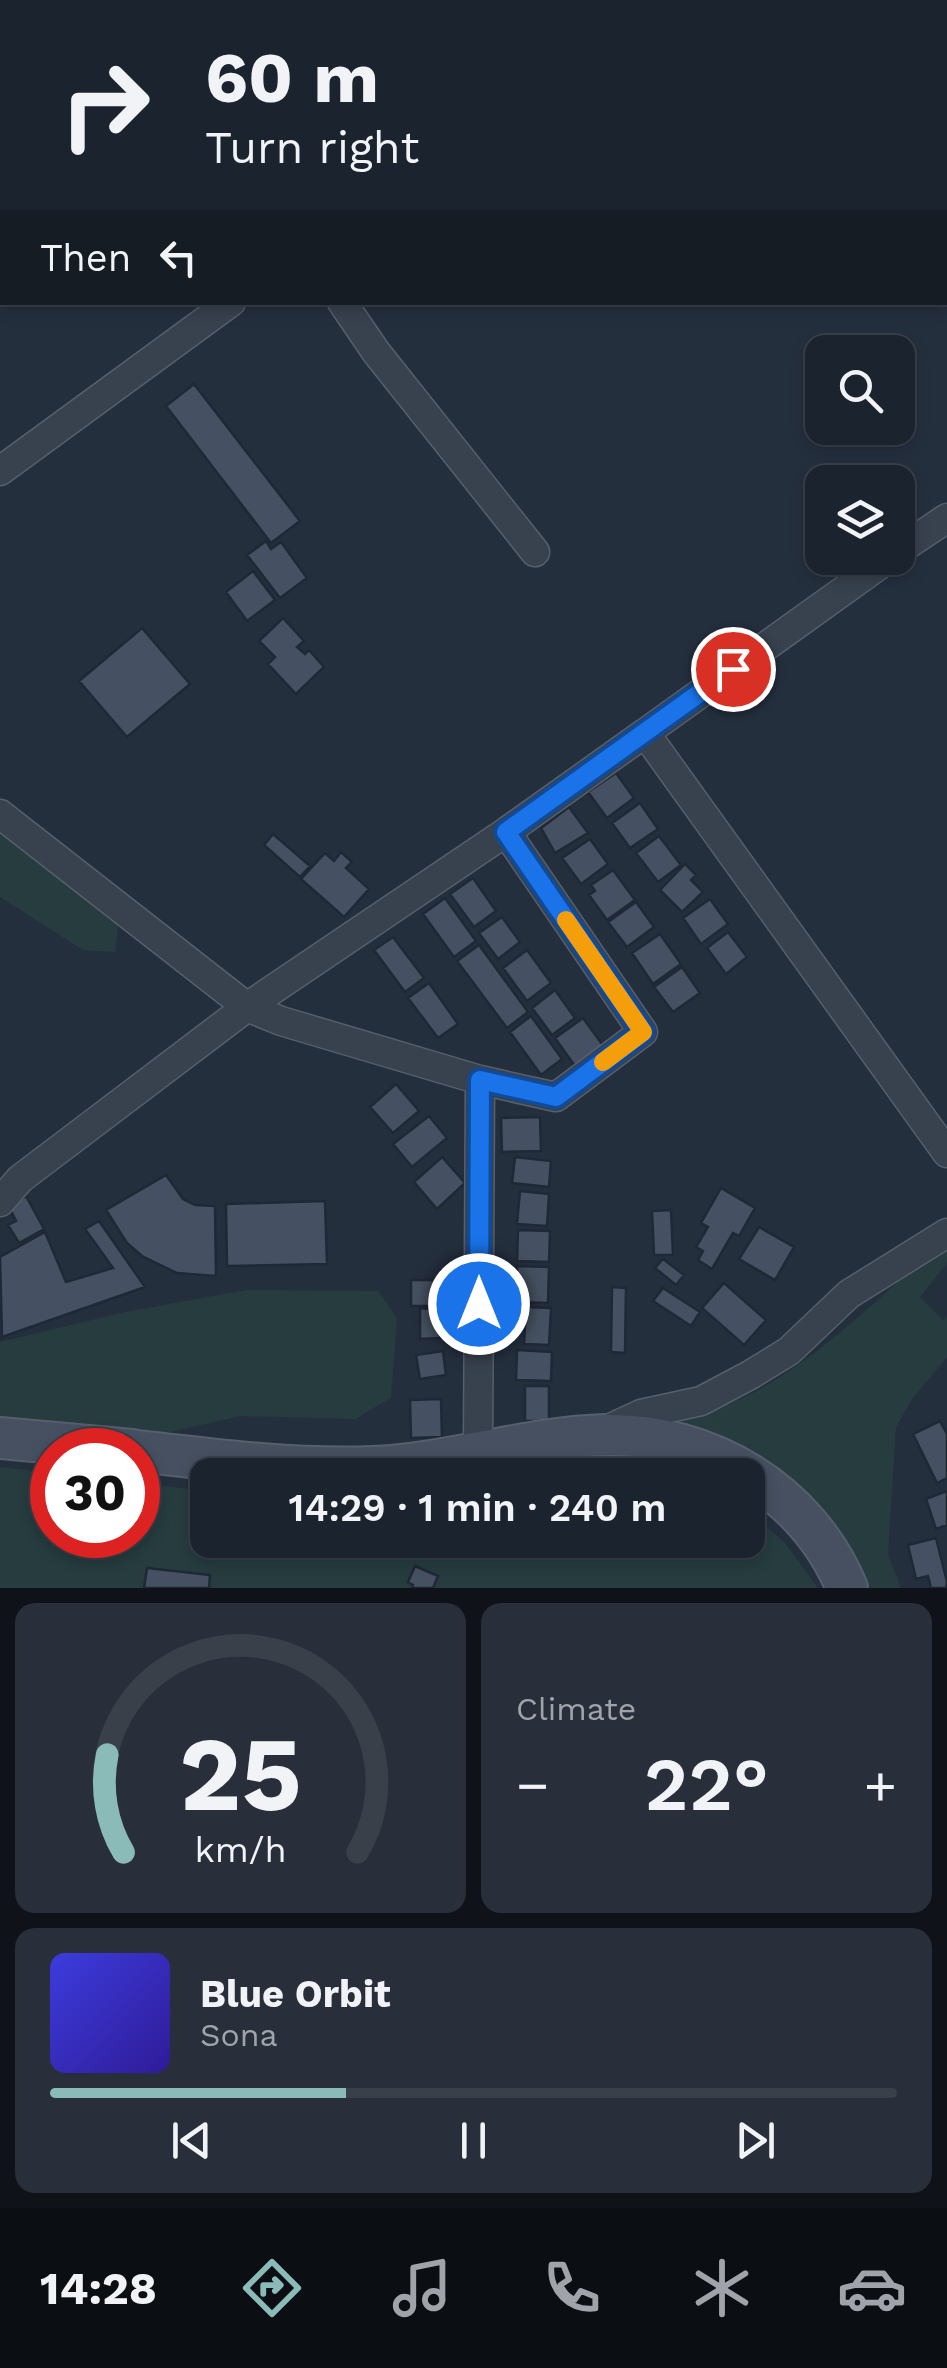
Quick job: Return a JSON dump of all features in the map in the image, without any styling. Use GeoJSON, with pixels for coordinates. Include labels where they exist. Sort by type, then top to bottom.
{"type":"FeatureCollection","features":[{"type":"Feature","properties":{"kind":"street"},"geometry":{"type":"LineString","coordinates":[[0,471],[227,305]]}},
{"type":"Feature","properties":{"kind":"street"},"geometry":{"type":"LineString","coordinates":[[344,305],[376,352],[535,552]]}},
{"type":"Feature","properties":{"kind":"street"},"geometry":{"type":"LineString","coordinates":[[915,540],[947,518]]}},
{"type":"Feature","properties":{"kind":"street"},"geometry":{"type":"LineString","coordinates":[[0,1202],[20,1178],[248,1007],[506,832],[864,575]]}},
{"type":"Feature","properties":{"kind":"street"},"geometry":{"type":"LineString","coordinates":[[645,733],[947,1153]]}},
{"type":"Feature","properties":{"kind":"street"},"geometry":{"type":"LineString","coordinates":[[0,814],[248,1007],[281,1021],[480,1080],[556,1097],[643,1032],[506,832]]}},
{"type":"Feature","properties":{"kind":"street"},"geometry":{"type":"LineString","coordinates":[[478,1452],[480,1080]]}},
{"type":"Feature","properties":{"kind":"street"},"geometry":{"type":"LineString","coordinates":[[592,1437],[641,1414],[701,1401],[750,1375],[789,1351],[849,1294],[947,1233]]}},
{"type":"Feature","properties":{"kind":"street"},"geometry":{"type":"LineString","coordinates":[[160,1453],[285,1468],[376,1467],[592,1437],[659,1440],[688,1446],[754,1476],[776,1491],[811,1529],[847,1588]]}},
{"type":"Feature","properties":{"kind":"street"},"geometry":{"type":"LineString","coordinates":[[0,1438],[30,1441]]}},
{"type":"Feature","properties":{"kind":"green space"},"geometry":{"type":"Polygon","coordinates":[[[0,832],[118,926],[115,952],[83,950],[0,897],[0,832]]]}},
{"type":"Feature","properties":{"kind":"green space"},"geometry":{"type":"Polygon","coordinates":[[[942,1243],[947,1244],[947,1263],[920,1297],[943,1320],[947,1316],[947,1357],[912,1399],[896,1427],[888,1554],[901,1588],[859,1588],[765,1506],[765,1458],[710,1458],[673,1426],[677,1419],[714,1410],[785,1374],[851,1323],[942,1243]]]}},
{"type":"Feature","properties":{"kind":"green space"},"geometry":{"type":"Polygon","coordinates":[[[246,1290],[378,1291],[397,1318],[391,1398],[355,1419],[240,1416],[160,1433],[160,1428],[56,1428],[0,1420],[0,1342],[125,1312],[246,1290]]]}},
{"type":"Feature","properties":{"kind":"green space"},"geometry":{"type":"Polygon","coordinates":[[[0,1467],[30,1470],[30,1558],[160,1558],[160,1486],[190,1489],[190,1558],[765,1558],[765,1525],[785,1543],[818,1588],[0,1588],[0,1467]]]}},
{"type":"Feature","properties":{"kind":"building"},"geometry":{"type":"Polygon","coordinates":[[[194,384],[300,521],[271,543],[166,406],[194,384]]]}},
{"type":"Feature","properties":{"kind":"building"},"geometry":{"type":"Polygon","coordinates":[[[266,541],[271,549],[281,542],[307,578],[280,598],[247,555],[266,541]]]}},
{"type":"Feature","properties":{"kind":"building"},"geometry":{"type":"Polygon","coordinates":[[[253,571],[275,600],[247,621],[226,592],[253,571]]]}},
{"type":"Feature","properties":{"kind":"building"},"geometry":{"type":"Polygon","coordinates":[[[283,618],[304,641],[297,647],[305,654],[309,650],[324,667],[296,694],[268,664],[275,657],[259,641],[283,618]]]}},
{"type":"Feature","properties":{"kind":"building"},"geometry":{"type":"Polygon","coordinates":[[[142,628],[190,684],[127,737],[79,681],[142,628]]]}},
{"type":"Feature","properties":{"kind":"building"},"geometry":{"type":"Polygon","coordinates":[[[616,773],[634,798],[607,818],[588,792],[616,773]]]}},
{"type":"Feature","properties":{"kind":"building"},"geometry":{"type":"Polygon","coordinates":[[[640,803],[658,829],[630,848],[612,823],[640,803]]]}},
{"type":"Feature","properties":{"kind":"building"},"geometry":{"type":"Polygon","coordinates":[[[569,807],[588,833],[555,853],[541,828],[569,807]]]}},
{"type":"Feature","properties":{"kind":"building"},"geometry":{"type":"Polygon","coordinates":[[[273,834],[310,866],[300,877],[264,845],[273,834]]]}},
{"type":"Feature","properties":{"kind":"building"},"geometry":{"type":"Polygon","coordinates":[[[659,836],[681,865],[658,882],[636,853],[659,836]]]}},
{"type":"Feature","properties":{"kind":"building"},"geometry":{"type":"Polygon","coordinates":[[[590,839],[608,864],[581,884],[562,858],[590,839]]]}},
{"type":"Feature","properties":{"kind":"building"},"geometry":{"type":"Polygon","coordinates":[[[341,852],[352,862],[346,868],[369,889],[344,917],[301,879],[325,853],[334,861],[341,852]]]}},
{"type":"Feature","properties":{"kind":"building"},"geometry":{"type":"Polygon","coordinates":[[[685,864],[696,875],[691,880],[703,892],[682,912],[660,890],[685,864]]]}},
{"type":"Feature","properties":{"kind":"building"},"geometry":{"type":"Polygon","coordinates":[[[613,870],[635,900],[607,920],[589,895],[595,891],[591,885],[613,870]]]}},
{"type":"Feature","properties":{"kind":"building"},"geometry":{"type":"Polygon","coordinates":[[[473,878],[496,911],[474,927],[450,894],[473,878]]]}},
{"type":"Feature","properties":{"kind":"building"},"geometry":{"type":"Polygon","coordinates":[[[445,898],[476,941],[454,957],[423,914],[445,898]]]}},
{"type":"Feature","properties":{"kind":"building"},"geometry":{"type":"Polygon","coordinates":[[[710,899],[728,924],[701,944],[683,918],[710,899]]]}},
{"type":"Feature","properties":{"kind":"building"},"geometry":{"type":"Polygon","coordinates":[[[636,902],[654,927],[627,947],[608,922],[636,902]]]}},
{"type":"Feature","properties":{"kind":"building"},"geometry":{"type":"Polygon","coordinates":[[[502,917],[520,942],[498,959],[479,933],[502,917]]]}},
{"type":"Feature","properties":{"kind":"building"},"geometry":{"type":"Polygon","coordinates":[[[728,932],[747,957],[726,974],[707,948],[728,932]]]}},
{"type":"Feature","properties":{"kind":"building"},"geometry":{"type":"Polygon","coordinates":[[[660,934],[681,964],[653,984],[632,953],[660,934]]]}},
{"type":"Feature","properties":{"kind":"building"},"geometry":{"type":"Polygon","coordinates":[[[393,937],[424,978],[405,992],[374,950],[393,937]]]}},
{"type":"Feature","properties":{"kind":"building"},"geometry":{"type":"Polygon","coordinates":[[[479,945],[528,1012],[507,1028],[457,961],[479,945]]]}},
{"type":"Feature","properties":{"kind":"building"},"geometry":{"type":"Polygon","coordinates":[[[527,950],[551,983],[527,1001],[503,968],[527,950]]]}},
{"type":"Feature","properties":{"kind":"building"},"geometry":{"type":"Polygon","coordinates":[[[682,967],[700,993],[673,1012],[654,987],[682,967]]]}},
{"type":"Feature","properties":{"kind":"building"},"geometry":{"type":"Polygon","coordinates":[[[429,983],[458,1024],[438,1038],[408,998],[429,983]]]}},
{"type":"Feature","properties":{"kind":"building"},"geometry":{"type":"Polygon","coordinates":[[[555,990],[575,1018],[552,1035],[532,1008],[555,990]]]}},
{"type":"Feature","properties":{"kind":"building"},"geometry":{"type":"Polygon","coordinates":[[[531,1016],[562,1059],[541,1075],[510,1032],[531,1016]]]}},
{"type":"Feature","properties":{"kind":"building"},"geometry":{"type":"Polygon","coordinates":[[[583,1018],[605,1048],[577,1069],[555,1038],[583,1018]]]}},
{"type":"Feature","properties":{"kind":"building"},"geometry":{"type":"Polygon","coordinates":[[[396,1084],[419,1111],[393,1133],[370,1107],[396,1084]]]}},
{"type":"Feature","properties":{"kind":"building"},"geometry":{"type":"Polygon","coordinates":[[[429,1116],[447,1138],[412,1167],[393,1144],[429,1116]]]}},
{"type":"Feature","properties":{"kind":"building"},"geometry":{"type":"Polygon","coordinates":[[[540,1117],[541,1151],[502,1152],[501,1118],[540,1117]]]}},
{"type":"Feature","properties":{"kind":"building"},"geometry":{"type":"Polygon","coordinates":[[[442,1157],[465,1183],[437,1209],[414,1182],[442,1157]]]}},
{"type":"Feature","properties":{"kind":"building"},"geometry":{"type":"Polygon","coordinates":[[[515,1157],[551,1161],[549,1187],[512,1183],[515,1157]]]}},
{"type":"Feature","properties":{"kind":"building"},"geometry":{"type":"Polygon","coordinates":[[[166,1175],[183,1199],[195,1205],[215,1206],[216,1276],[177,1273],[142,1256],[127,1243],[106,1210],[166,1175]]]}},
{"type":"Feature","properties":{"kind":"building"},"geometry":{"type":"Polygon","coordinates":[[[721,1188],[755,1208],[739,1236],[733,1233],[712,1269],[698,1260],[703,1251],[696,1247],[708,1227],[701,1223],[721,1188]]]}},
{"type":"Feature","properties":{"kind":"building"},"geometry":{"type":"Polygon","coordinates":[[[520,1191],[549,1194],[547,1226],[517,1224],[520,1191]]]}},
{"type":"Feature","properties":{"kind":"building"},"geometry":{"type":"Polygon","coordinates":[[[26,1196],[44,1229],[19,1243],[8,1225],[16,1221],[9,1207],[26,1196]]]}},
{"type":"Feature","properties":{"kind":"building"},"geometry":{"type":"Polygon","coordinates":[[[325,1201],[327,1264],[227,1266],[226,1204],[325,1201]]]}},
{"type":"Feature","properties":{"kind":"building"},"geometry":{"type":"Polygon","coordinates":[[[671,1210],[673,1255],[654,1255],[652,1211],[671,1210]]]}},
{"type":"Feature","properties":{"kind":"building"},"geometry":{"type":"Polygon","coordinates":[[[99,1221],[145,1287],[2,1337],[0,1257],[45,1232],[66,1282],[113,1268],[85,1229],[99,1221]]]}},
{"type":"Feature","properties":{"kind":"building"},"geometry":{"type":"Polygon","coordinates":[[[759,1227],[794,1247],[775,1280],[739,1259],[759,1227]]]}},
{"type":"Feature","properties":{"kind":"building"},"geometry":{"type":"Polygon","coordinates":[[[518,1230],[550,1231],[549,1262],[517,1261],[518,1230]]]}},
{"type":"Feature","properties":{"kind":"building"},"geometry":{"type":"Polygon","coordinates":[[[663,1259],[684,1275],[676,1285],[655,1268],[663,1259]]]}},
{"type":"Feature","properties":{"kind":"building"},"geometry":{"type":"Polygon","coordinates":[[[517,1266],[549,1267],[548,1303],[516,1302],[517,1266]]]}},
{"type":"Feature","properties":{"kind":"building"},"geometry":{"type":"Polygon","coordinates":[[[411,1280],[444,1280],[444,1306],[411,1306],[411,1280]]]}},
{"type":"Feature","properties":{"kind":"building"},"geometry":{"type":"Polygon","coordinates":[[[724,1283],[766,1320],[744,1345],[702,1308],[724,1283]]]}},
{"type":"Feature","properties":{"kind":"building"},"geometry":{"type":"Polygon","coordinates":[[[612,1287],[626,1288],[625,1353],[611,1352],[612,1287]]]}},
{"type":"Feature","properties":{"kind":"building"},"geometry":{"type":"Polygon","coordinates":[[[663,1288],[700,1312],[691,1326],[653,1301],[663,1288]]]}},
{"type":"Feature","properties":{"kind":"building"},"geometry":{"type":"Polygon","coordinates":[[[526,1307],[551,1308],[549,1345],[524,1344],[526,1307]]]}},
{"type":"Feature","properties":{"kind":"building"},"geometry":{"type":"Polygon","coordinates":[[[420,1308],[438,1310],[440,1338],[420,1339],[420,1308]]]}},
{"type":"Feature","properties":{"kind":"building"},"geometry":{"type":"Polygon","coordinates":[[[517,1350],[552,1352],[551,1381],[516,1380],[517,1350]]]}},
{"type":"Feature","properties":{"kind":"building"},"geometry":{"type":"Polygon","coordinates":[[[443,1351],[446,1375],[420,1379],[416,1355],[443,1351]]]}},
{"type":"Feature","properties":{"kind":"building"},"geometry":{"type":"Polygon","coordinates":[[[525,1386],[549,1386],[549,1421],[525,1421],[525,1386]]]}},
{"type":"Feature","properties":{"kind":"building"},"geometry":{"type":"Polygon","coordinates":[[[441,1399],[442,1437],[411,1438],[410,1400],[441,1399]]]}},
{"type":"Feature","properties":{"kind":"building"},"geometry":{"type":"Polygon","coordinates":[[[940,1421],[947,1434],[947,1478],[937,1483],[913,1434],[940,1421]]]}},
{"type":"Feature","properties":{"kind":"building"},"geometry":{"type":"Polygon","coordinates":[[[947,1491],[947,1525],[936,1529],[926,1499],[947,1491]]]}},
{"type":"Feature","properties":{"kind":"building"},"geometry":{"type":"Polygon","coordinates":[[[936,1538],[946,1588],[931,1588],[928,1576],[916,1579],[908,1545],[936,1538]]]}},
{"type":"Feature","properties":{"kind":"building"},"geometry":{"type":"Polygon","coordinates":[[[415,1566],[438,1576],[433,1588],[412,1588],[408,1582],[415,1566]]]}},
{"type":"Feature","properties":{"kind":"building"},"geometry":{"type":"Polygon","coordinates":[[[147,1568],[210,1575],[209,1588],[144,1588],[147,1568]]]}},
{"type":"Feature","properties":{"kind":"slow traffic"},"geometry":{"type":"LineString","coordinates":[[566,920],[643,1032],[603,1062]]}},
{"type":"Feature","properties":{"kind":"route"},"geometry":{"type":"LineString","coordinates":[[479,1304],[480,1080],[556,1097],[643,1032],[506,832],[733,669]]}}]}
